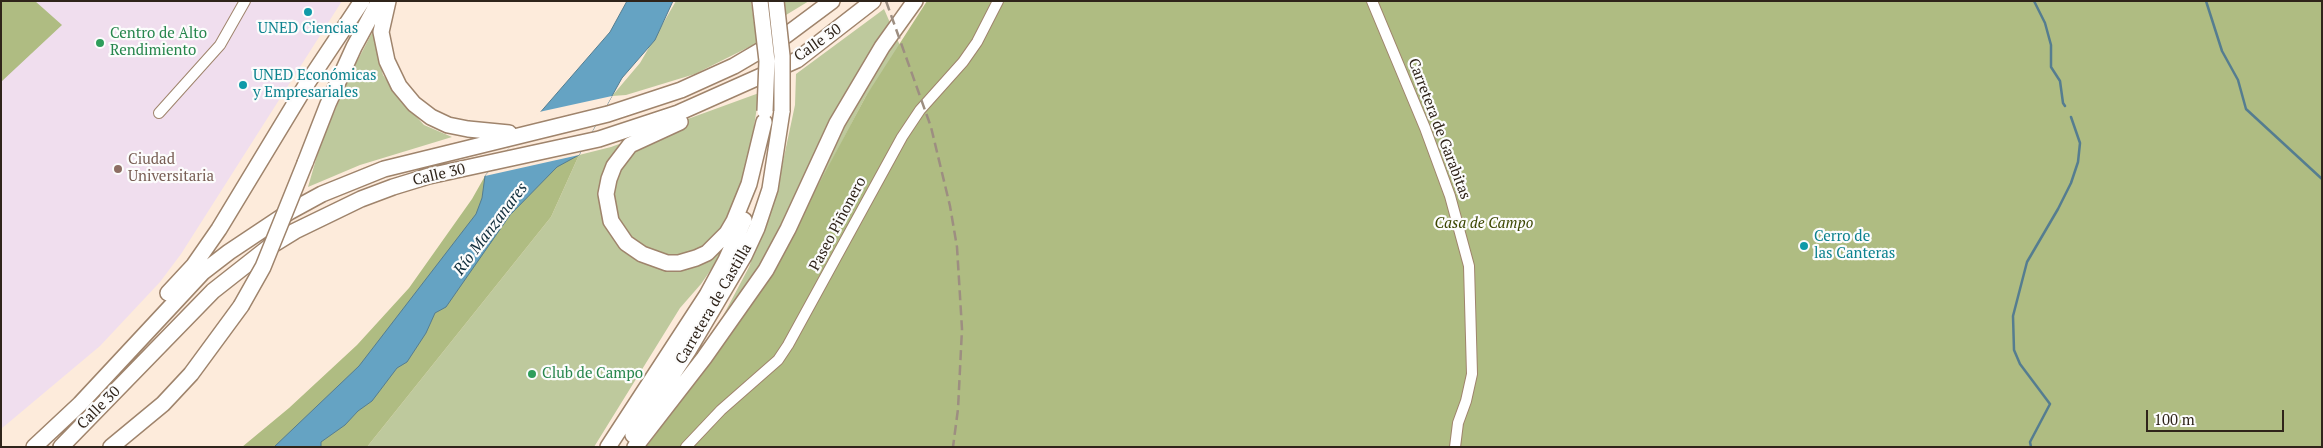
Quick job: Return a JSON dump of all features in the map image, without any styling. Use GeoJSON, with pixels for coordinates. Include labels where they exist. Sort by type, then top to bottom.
{"type":"FeatureCollection","features":[{"type":"Feature","properties":{"kind":"highway"},"geometry":{"type":"LineString","coordinates":[[92,390],[111,359],[194,265],[219,229],[308,82],[362,1]]}},
{"type":"Feature","properties":{"kind":"highway"},"geometry":{"type":"LineString","coordinates":[[111,447],[163,404],[191,374],[241,306],[264,267],[339,79],[378,1]]}},
{"type":"Feature","properties":{"kind":"highway"},"geometry":{"type":"LineString","coordinates":[[388,1],[381,32],[387,61],[399,86],[414,104],[430,117],[448,125],[468,129],[521,134]]}},
{"type":"Feature","properties":{"kind":"highway","name":"Carretera de Castilla"},"geometry":{"type":"LineString","coordinates":[[608,447],[707,295],[726,260],[756,186],[765,117],[767,61],[760,1]]}},
{"type":"Feature","properties":{"kind":"highway","name":"Carretera de Castilla"},"geometry":{"type":"LineString","coordinates":[[625,447],[688,351],[732,278],[747,249],[770,189],[782,111],[782,56],[776,1]]}},
{"type":"Feature","properties":{"kind":"highway","name":"Calle 30"},"geometry":{"type":"LineString","coordinates":[[34,447],[92,390],[203,272],[288,212],[322,194],[384,169],[631,107],[681,90],[734,66],[785,36],[832,1]]}},
{"type":"Feature","properties":{"kind":"highway","name":"Calle 30"},"geometry":{"type":"LineString","coordinates":[[61,447],[213,291],[269,247],[320,219],[393,187],[599,139],[678,114],[797,60],[873,1]]}},
{"type":"Feature","properties":{"kind":"highway"},"geometry":{"type":"LineString","coordinates":[[635,447],[704,358],[766,270],[788,229],[837,123],[882,47],[914,1]]}},
{"type":"Feature","properties":{"kind":"highway"},"geometry":{"type":"LineString","coordinates":[[765,117],[749,184],[734,221],[720,242],[707,253],[688,261],[667,263],[642,254],[626,243],[611,221],[606,194],[614,166],[630,145],[737,96],[797,60]]}},
{"type":"Feature","properties":{"kind":"street"},"geometry":{"type":"LineString","coordinates":[[159,113],[220,45],[245,1]]}},
{"type":"Feature","properties":{"kind":"street","name":"Paseo Piñonero"},"geometry":{"type":"LineString","coordinates":[[686,447],[721,410],[778,360],[837,258],[902,137],[920,110],[963,62],[977,42],[998,1]]}},
{"type":"Feature","properties":{"kind":"street","name":"Carretera de Garabitas"},"geometry":{"type":"LineString","coordinates":[[1372,1],[1440,171],[1460,228],[1469,266],[1472,374],[1466,401],[1458,423],[1455,447]]}},
{"type":"Feature","properties":{"kind":"shaded area","name":"Ciudad Universitaria"},"geometry":{"type":"Polygon","coordinates":[[[1,1],[342,1],[181,254],[160,282],[100,346],[1,429],[1,1]]]}},
{"type":"Feature","properties":{"kind":"green space"},"geometry":{"type":"Polygon","coordinates":[[[1,1],[35,1],[62,25],[1,82],[1,1]]]}},
{"type":"Feature","properties":{"kind":"green space"},"geometry":{"type":"Polygon","coordinates":[[[676,1],[751,1],[757,43],[695,74],[626,95],[612,96],[640,63],[676,1]]]}},
{"type":"Feature","properties":{"kind":"green space"},"geometry":{"type":"Polygon","coordinates":[[[783,1],[809,1],[786,15],[783,1]]]}},
{"type":"Feature","properties":{"kind":"green space","name":"Casa de Campo"},"geometry":{"type":"Polygon","coordinates":[[[927,1],[2322,1],[2322,447],[646,447],[702,373],[771,273],[866,96],[927,1]]]}},
{"type":"Feature","properties":{"kind":"green space"},"geometry":{"type":"Polygon","coordinates":[[[884,9],[902,50],[866,96],[743,329],[723,316],[749,267],[778,185],[795,105],[796,74],[884,9]]]}},
{"type":"Feature","properties":{"kind":"green space"},"geometry":{"type":"Polygon","coordinates":[[[374,29],[383,75],[400,99],[424,125],[452,137],[360,165],[308,187],[321,142],[353,69],[374,29]]]}},
{"type":"Feature","properties":{"kind":"green space","name":"Club de Campo"},"geometry":{"type":"Polygon","coordinates":[[[759,93],[749,161],[721,255],[701,284],[680,308],[594,447],[367,447],[551,217],[579,155],[611,147],[759,93]]]}},
{"type":"Feature","properties":{"kind":"green space"},"geometry":{"type":"Polygon","coordinates":[[[579,155],[551,217],[367,447],[242,447],[289,408],[357,345],[409,288],[472,199],[485,176],[579,155]]]}},
{"type":"Feature","properties":{"kind":"water","name":"Río Manzanares"},"geometry":{"type":"Polygon","coordinates":[[[627,1],[673,1],[655,40],[622,78],[579,155],[557,167],[510,215],[446,307],[435,313],[426,333],[407,362],[397,368],[372,401],[358,411],[345,425],[321,442],[321,447],[274,447],[359,366],[476,214],[482,198],[485,176],[610,32],[627,1]]]}},
{"type":"Feature","properties":{"kind":"pier"},"geometry":{"type":"Polygon","coordinates":[[[612,96],[579,155],[485,176],[539,112],[612,96]]]}},
{"type":"Feature","properties":{"kind":"waterway"},"geometry":{"type":"LineString","coordinates":[[2034,1],[2045,23],[2051,45],[2051,67],[2060,81],[2065,106]]}},
{"type":"Feature","properties":{"kind":"waterway"},"geometry":{"type":"LineString","coordinates":[[2206,1],[2222,51],[2238,80],[2246,109],[2322,179]]}},
{"type":"Feature","properties":{"kind":"waterway"},"geometry":{"type":"LineString","coordinates":[[2031,447],[2030,442],[2050,404],[2020,364],[2014,350],[2013,316],[2027,262],[2058,209],[2071,183],[2078,162],[2080,143],[2071,117]]}},
{"type":"Feature","properties":{"kind":"railway"},"geometry":{"type":"LineString","coordinates":[[886,1],[931,127],[950,206],[957,247],[962,329],[958,409],[953,447]]}},
{"type":"Feature","properties":{"kind":"place","name":"UNED Ciencias"},"geometry":{"type":"Point","coordinates":[308,12]}},
{"type":"Feature","properties":{"kind":"place","name":"Centro de Alto Rendimiento"},"geometry":{"type":"Point","coordinates":[100,43]}},
{"type":"Feature","properties":{"kind":"place","name":"UNED Económicas y Empresariales"},"geometry":{"type":"Point","coordinates":[243,85]}},
{"type":"Feature","properties":{"kind":"place","name":"Ciudad Universitaria"},"geometry":{"type":"Point","coordinates":[118,169]}},
{"type":"Feature","properties":{"kind":"place","name":"Cerro de las Canteras"},"geometry":{"type":"Point","coordinates":[1804,246]}},
{"type":"Feature","properties":{"kind":"place","name":"Club de Campo"},"geometry":{"type":"Point","coordinates":[532,374]}}]}
